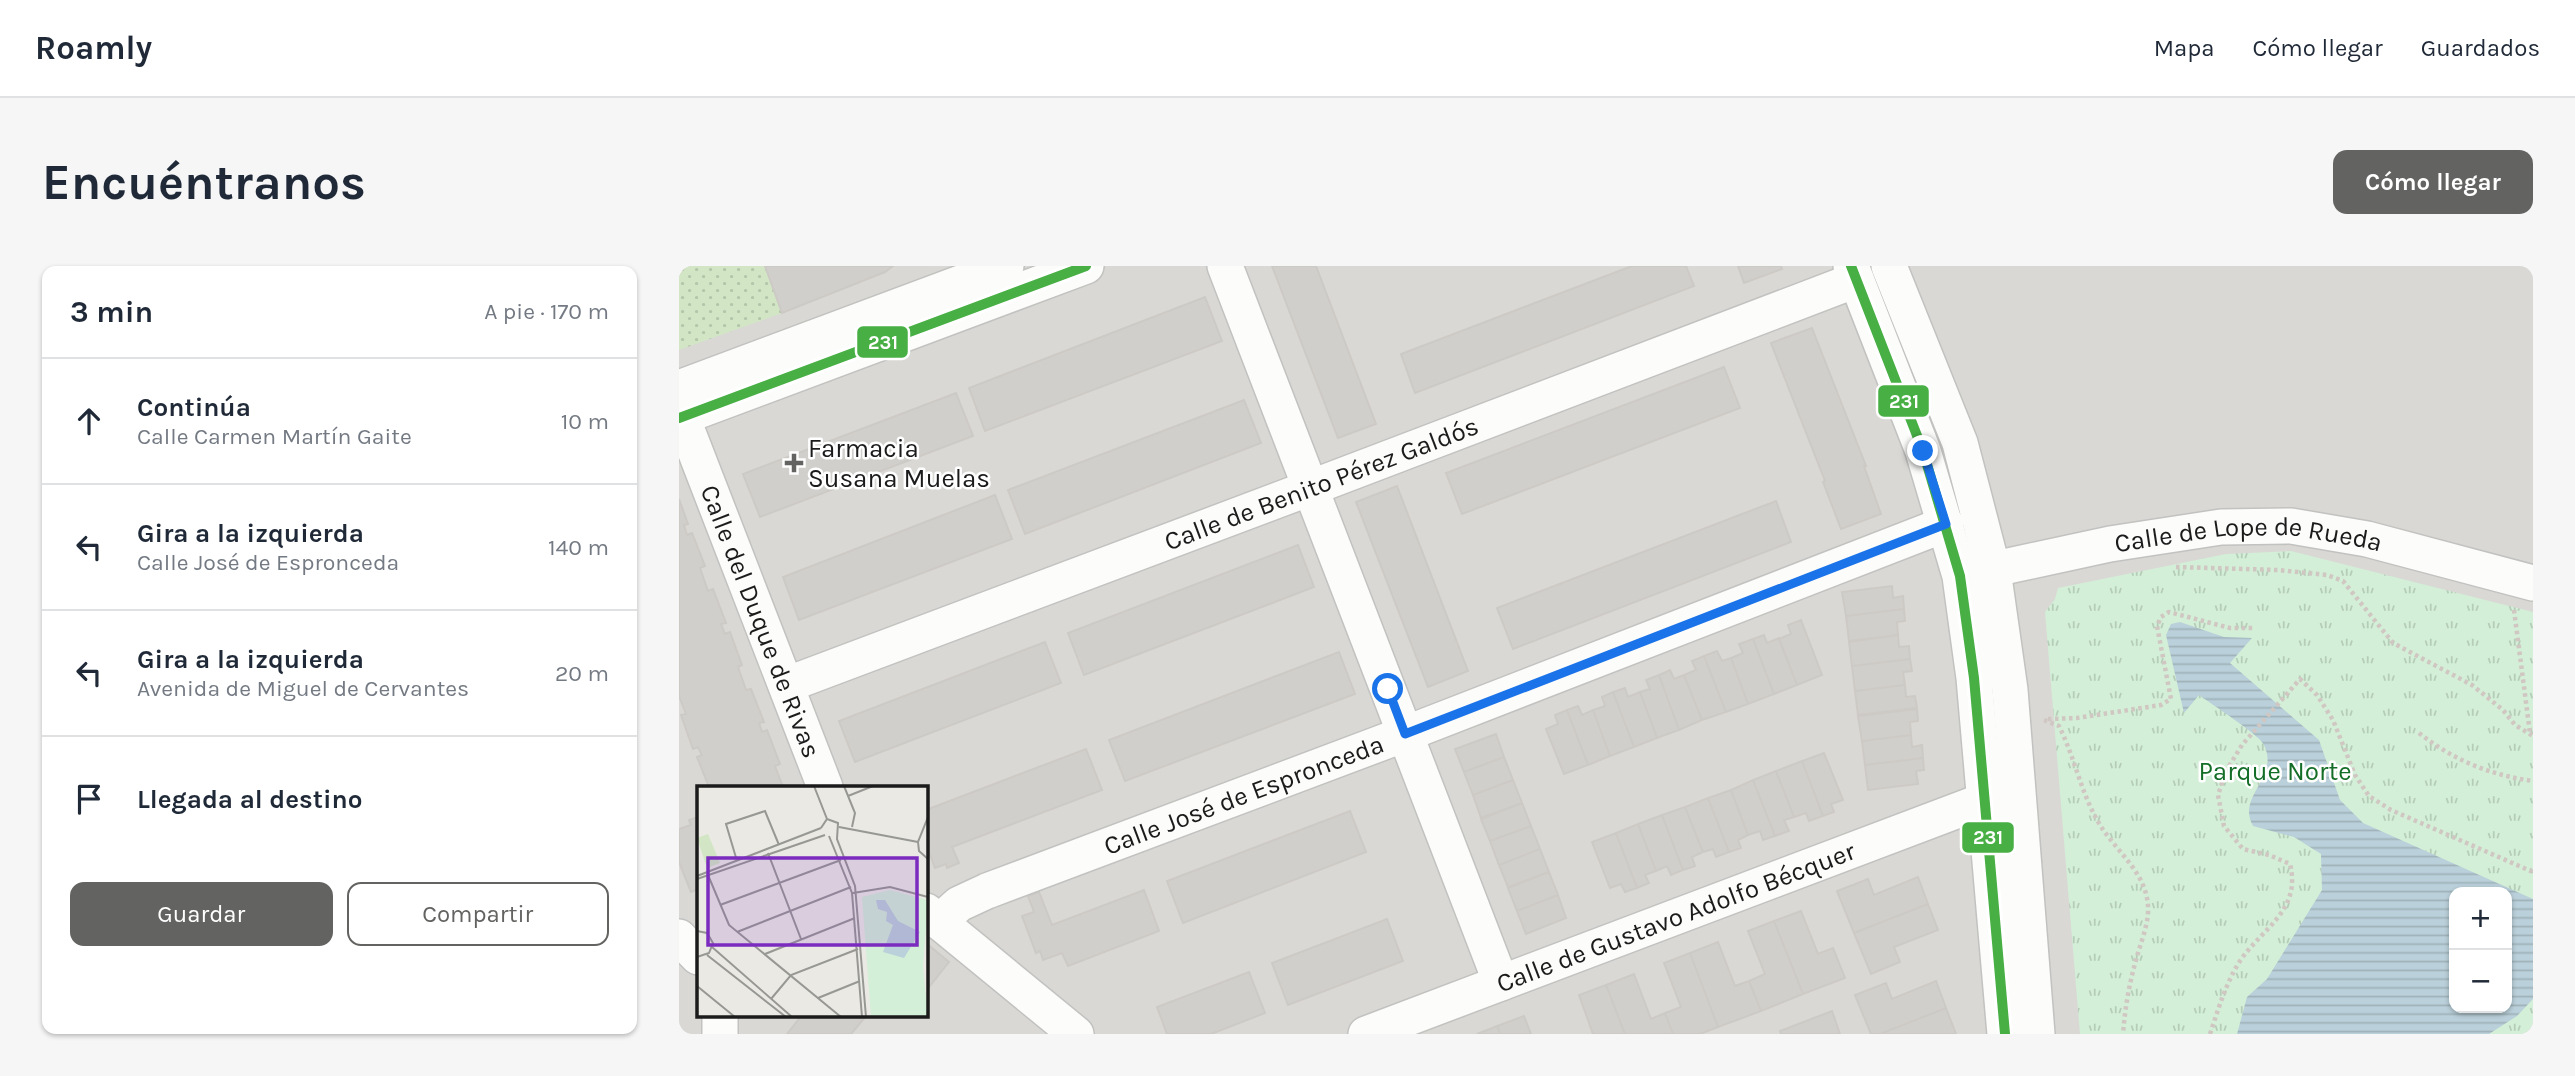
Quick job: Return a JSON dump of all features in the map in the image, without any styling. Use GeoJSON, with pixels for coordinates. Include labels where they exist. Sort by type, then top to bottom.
{"type":"FeatureCollection","features":[{"type":"Feature","properties":{"kind":"street"},"geometry":{"type":"LineString","coordinates":[[680,408],[931,279],[1006,266]]}},
{"type":"Feature","properties":{"kind":"street"},"geometry":{"type":"LineString","coordinates":[[680,408],[1086,266]]}},
{"type":"Feature","properties":{"kind":"street"},"geometry":{"type":"LineString","coordinates":[[1225,266],[1501,983]]}},
{"type":"Feature","properties":{"kind":"street"},"geometry":{"type":"LineString","coordinates":[[1889,266],[1959,443],[1976,573],[2010,690],[2036,1034]]}},
{"type":"Feature","properties":{"kind":"street"},"geometry":{"type":"LineString","coordinates":[[1854,273],[1923,451],[1946,524],[1976,573],[1969,625],[2004,1034]]}},
{"type":"Feature","properties":{"kind":"street","name":"Calle de Benito Pérez Galdós"},"geometry":{"type":"LineString","coordinates":[[786,684],[1311,488],[1854,273]]}},
{"type":"Feature","properties":{"kind":"street","name":"Calle del Duque de Rivas"},"geometry":{"type":"LineString","coordinates":[[680,408],[825,786]]}},
{"type":"Feature","properties":{"kind":"street","name":"Calle José de Espronceda"},"geometry":{"type":"LineString","coordinates":[[933,917],[987,891],[1405,734],[1946,524]]}},
{"type":"Feature","properties":{"kind":"street","name":"Calle de Lope de Rueda"},"geometry":{"type":"LineString","coordinates":[[1976,573],[2110,544],[2221,527],[2291,526],[2367,539],[2523,593]]}},
{"type":"Feature","properties":{"kind":"street","name":"Calle de Gustavo Adolfo Bécquer"},"geometry":{"type":"LineString","coordinates":[[1366,1034],[1985,800]]}},
{"type":"Feature","properties":{"kind":"street"},"geometry":{"type":"LineString","coordinates":[[933,917],[1076,1034]]}},
{"type":"Feature","properties":{"kind":"street"},"geometry":{"type":"LineString","coordinates":[[679,937],[697,956]]}},
{"type":"Feature","properties":{"kind":"street"},"geometry":{"type":"LineString","coordinates":[[720,1016],[720,1034]]}},
{"type":"Feature","properties":{"kind":"path"},"geometry":{"type":"LineString","coordinates":[[2170,568],[2278,570],[2327,575],[2343,581],[2393,643],[2472,685],[2503,709],[2515,725],[2531,735]]}},
{"type":"Feature","properties":{"kind":"path"},"geometry":{"type":"LineString","coordinates":[[2523,593],[2531,735]]}},
{"type":"Feature","properties":{"kind":"path"},"geometry":{"type":"LineString","coordinates":[[2123,1034],[2127,996],[2148,912],[2144,888],[2133,864],[2102,828],[2088,804],[2059,726],[2044,720],[2131,710],[2161,705],[2171,699],[2157,626],[2161,617],[2169,612],[2230,628],[2254,628]]}},
{"type":"Feature","properties":{"kind":"path"},"geometry":{"type":"LineString","coordinates":[[2210,1034],[2225,987],[2240,961],[2271,926],[2288,901],[2294,881],[2290,864],[2269,855],[2243,849],[2224,826],[2218,795],[2226,771],[2242,744],[2300,679],[2317,695],[2333,720],[2355,775],[2369,796],[2391,810],[2533,872]]}},
{"type":"Feature","properties":{"kind":"path"},"geometry":{"type":"LineString","coordinates":[[2419,733],[2451,755],[2478,768],[2505,777],[2533,781]]}},
{"type":"Feature","properties":{"kind":"shaded area"},"geometry":{"type":"Polygon","coordinates":[[[679,266],[2533,266],[2533,1034],[679,1034],[679,266]]]}},
{"type":"Feature","properties":{"kind":"green space"},"geometry":{"type":"Polygon","coordinates":[[[679,266],[765,266],[782,313],[679,350],[679,266]]]}},
{"type":"Feature","properties":{"kind":"green space","name":"Parque Norte"},"geometry":{"type":"Polygon","coordinates":[[[2291,551],[2533,612],[2533,1034],[2080,1034],[2045,612],[2055,599],[2058,588],[2226,554],[2291,551]]]}},
{"type":"Feature","properties":{"kind":"water"},"geometry":{"type":"Polygon","coordinates":[[[2180,622],[2224,637],[2252,638],[2230,663],[2319,740],[2340,800],[2363,823],[2506,887],[2449,887],[2449,1013],[2512,1013],[2512,890],[2533,899],[2533,999],[2517,1016],[2489,1034],[2237,1034],[2247,997],[2267,979],[2322,890],[2321,854],[2294,837],[2253,826],[2249,815],[2250,805],[2267,767],[2264,745],[2245,727],[2199,695],[2184,713],[2166,635],[2171,624],[2180,622]]]}},
{"type":"Feature","properties":{"kind":"building"},"geometry":{"type":"Polygon","coordinates":[[[765,266],[893,266],[885,272],[782,313],[765,266]]]}},
{"type":"Feature","properties":{"kind":"building"},"geometry":{"type":"Polygon","coordinates":[[[1272,266],[1316,266],[1376,424],[1338,438],[1272,266]]]}},
{"type":"Feature","properties":{"kind":"building"},"geometry":{"type":"Polygon","coordinates":[[[1632,266],[1686,266],[1694,286],[1415,393],[1401,354],[1632,266]]]}},
{"type":"Feature","properties":{"kind":"building"},"geometry":{"type":"Polygon","coordinates":[[[1738,266],[1781,266],[1782,269],[1744,283],[1738,266]]]}},
{"type":"Feature","properties":{"kind":"building"},"geometry":{"type":"Polygon","coordinates":[[[1205,297],[1222,341],[985,431],[969,388],[1205,297]]]}},
{"type":"Feature","properties":{"kind":"building"},"geometry":{"type":"Polygon","coordinates":[[[1812,328],[1866,466],[1881,514],[1841,529],[1771,343],[1812,328]]]}},
{"type":"Feature","properties":{"kind":"building"},"geometry":{"type":"Polygon","coordinates":[[[1724,367],[1740,408],[1462,514],[1446,473],[1724,367]]]}},
{"type":"Feature","properties":{"kind":"building"},"geometry":{"type":"Polygon","coordinates":[[[956,393],[973,436],[760,517],[743,474],[956,393]]]}},
{"type":"Feature","properties":{"kind":"building"},"geometry":{"type":"Polygon","coordinates":[[[1244,400],[1261,443],[1025,534],[1008,490],[1244,400]]]}},
{"type":"Feature","properties":{"kind":"building"},"geometry":{"type":"Polygon","coordinates":[[[1397,486],[1468,671],[1428,687],[1356,502],[1397,486]]]}},
{"type":"Feature","properties":{"kind":"building"},"geometry":{"type":"Polygon","coordinates":[[[995,495],[1012,539],[799,620],[783,577],[995,495]]]}},
{"type":"Feature","properties":{"kind":"building"},"geometry":{"type":"Polygon","coordinates":[[[679,499],[688,524],[684,525],[687,535],[692,533],[705,566],[700,568],[708,591],[713,589],[726,623],[721,624],[725,634],[730,632],[742,665],[738,667],[746,690],[751,689],[764,722],[759,723],[762,732],[767,730],[780,764],[775,766],[783,786],[709,786],[697,757],[702,755],[698,747],[693,749],[681,715],[686,714],[679,696],[679,499]]]}},
{"type":"Feature","properties":{"kind":"building"},"geometry":{"type":"Polygon","coordinates":[[[1776,501],[1791,542],[1513,649],[1497,608],[1776,501]]]}},
{"type":"Feature","properties":{"kind":"building"},"geometry":{"type":"Polygon","coordinates":[[[1298,545],[1314,587],[1084,675],[1068,633],[1298,545]]]}},
{"type":"Feature","properties":{"kind":"building"},"geometry":{"type":"Polygon","coordinates":[[[1892,586],[1893,598],[1903,596],[1904,609],[1846,616],[1842,592],[1892,586]]]}},
{"type":"Feature","properties":{"kind":"building"},"geometry":{"type":"Polygon","coordinates":[[[1904,609],[1905,621],[1897,622],[1898,635],[1849,641],[1846,616],[1904,609]]]}},
{"type":"Feature","properties":{"kind":"building"},"geometry":{"type":"Polygon","coordinates":[[[1801,620],[1822,675],[1797,685],[1779,639],[1791,634],[1788,625],[1801,620]]]}},
{"type":"Feature","properties":{"kind":"building"},"geometry":{"type":"Polygon","coordinates":[[[1764,635],[1767,643],[1779,638],[1797,685],[1774,694],[1753,639],[1764,635]]]}},
{"type":"Feature","properties":{"kind":"building"},"geometry":{"type":"Polygon","coordinates":[[[1898,635],[1899,647],[1909,646],[1910,659],[1852,666],[1849,642],[1898,635]]]}},
{"type":"Feature","properties":{"kind":"building"},"geometry":{"type":"Polygon","coordinates":[[[1753,639],[1774,694],[1748,704],[1731,658],[1743,653],[1739,644],[1753,639]]]}},
{"type":"Feature","properties":{"kind":"building"},"geometry":{"type":"Polygon","coordinates":[[[1045,642],[1061,683],[855,762],[839,721],[1045,642]]]}},
{"type":"Feature","properties":{"kind":"building"},"geometry":{"type":"Polygon","coordinates":[[[1717,651],[1722,661],[1731,658],[1748,704],[1726,712],[1704,656],[1717,651]]]}},
{"type":"Feature","properties":{"kind":"building"},"geometry":{"type":"Polygon","coordinates":[[[1339,652],[1355,694],[1125,781],[1109,740],[1339,652]]]}},
{"type":"Feature","properties":{"kind":"building"},"geometry":{"type":"Polygon","coordinates":[[[1704,656],[1726,712],[1702,720],[1684,675],[1696,670],[1692,661],[1704,656]]]}},
{"type":"Feature","properties":{"kind":"building"},"geometry":{"type":"Polygon","coordinates":[[[1910,659],[1912,671],[1903,672],[1905,685],[1855,691],[1852,666],[1910,659]]]}},
{"type":"Feature","properties":{"kind":"building"},"geometry":{"type":"Polygon","coordinates":[[[1670,670],[1674,679],[1684,675],[1702,720],[1679,730],[1659,675],[1670,670]]]}},
{"type":"Feature","properties":{"kind":"building"},"geometry":{"type":"Polygon","coordinates":[[[1659,675],[1679,730],[1657,738],[1640,692],[1650,689],[1646,680],[1659,675]]]}},
{"type":"Feature","properties":{"kind":"building"},"geometry":{"type":"Polygon","coordinates":[[[1905,685],[1906,697],[1915,696],[1917,708],[1858,715],[1855,691],[1905,685]]]}},
{"type":"Feature","properties":{"kind":"building"},"geometry":{"type":"Polygon","coordinates":[[[1625,688],[1628,697],[1640,692],[1657,738],[1634,747],[1613,692],[1625,688]]]}},
{"type":"Feature","properties":{"kind":"building"},"geometry":{"type":"Polygon","coordinates":[[[1613,692],[1634,747],[1610,756],[1593,710],[1605,706],[1602,697],[1613,692]]]}},
{"type":"Feature","properties":{"kind":"building"},"geometry":{"type":"Polygon","coordinates":[[[1578,706],[1582,715],[1593,710],[1610,756],[1588,765],[1567,710],[1578,706]]]}},
{"type":"Feature","properties":{"kind":"building"},"geometry":{"type":"Polygon","coordinates":[[[1917,709],[1918,721],[1910,722],[1911,735],[1862,741],[1858,716],[1917,709]]]}},
{"type":"Feature","properties":{"kind":"building"},"geometry":{"type":"Polygon","coordinates":[[[1567,710],[1588,765],[1564,774],[1546,729],[1558,724],[1555,715],[1567,710]]]}},
{"type":"Feature","properties":{"kind":"building"},"geometry":{"type":"Polygon","coordinates":[[[1496,734],[1504,757],[1464,772],[1455,749],[1496,734]]]}},
{"type":"Feature","properties":{"kind":"building"},"geometry":{"type":"Polygon","coordinates":[[[1911,735],[1912,747],[1922,745],[1923,758],[1865,765],[1862,741],[1911,735]]]}},
{"type":"Feature","properties":{"kind":"building"},"geometry":{"type":"Polygon","coordinates":[[[1086,749],[1102,790],[952,847],[959,863],[947,868],[946,864],[935,868],[927,853],[927,810],[1086,749]]]}},
{"type":"Feature","properties":{"kind":"building"},"geometry":{"type":"Polygon","coordinates":[[[1824,753],[1843,800],[1831,804],[1834,812],[1823,816],[1802,761],[1824,753]]]}},
{"type":"Feature","properties":{"kind":"building"},"geometry":{"type":"Polygon","coordinates":[[[1504,757],[1513,780],[1473,795],[1464,772],[1504,757]]]}},
{"type":"Feature","properties":{"kind":"building"},"geometry":{"type":"Polygon","coordinates":[[[1923,758],[1924,770],[1916,771],[1918,784],[1868,790],[1865,765],[1923,758]]]}},
{"type":"Feature","properties":{"kind":"building"},"geometry":{"type":"Polygon","coordinates":[[[1802,761],[1823,816],[1809,821],[1806,813],[1794,817],[1776,771],[1802,761]]]}},
{"type":"Feature","properties":{"kind":"building"},"geometry":{"type":"Polygon","coordinates":[[[1776,771],[1794,817],[1784,820],[1789,831],[1775,836],[1753,780],[1776,771]]]}},
{"type":"Feature","properties":{"kind":"building"},"geometry":{"type":"Polygon","coordinates":[[[1513,780],[1522,803],[1481,818],[1473,795],[1513,780]]]}},
{"type":"Feature","properties":{"kind":"building"},"geometry":{"type":"Polygon","coordinates":[[[1753,780],[1775,836],[1763,840],[1760,831],[1748,835],[1731,790],[1753,780]]]}},
{"type":"Feature","properties":{"kind":"building"},"geometry":{"type":"Polygon","coordinates":[[[1731,790],[1748,835],[1738,840],[1741,848],[1729,852],[1708,798],[1731,790]]]}},
{"type":"Feature","properties":{"kind":"building"},"geometry":{"type":"Polygon","coordinates":[[[1708,798],[1729,852],[1716,857],[1713,849],[1703,852],[1685,807],[1708,798]]]}},
{"type":"Feature","properties":{"kind":"building"},"geometry":{"type":"Polygon","coordinates":[[[1522,803],[1531,826],[1490,841],[1481,819],[1522,803]]]}},
{"type":"Feature","properties":{"kind":"building"},"geometry":{"type":"Polygon","coordinates":[[[1685,807],[1703,852],[1692,857],[1695,866],[1683,870],[1662,815],[1685,807]]]}},
{"type":"Feature","properties":{"kind":"building"},"geometry":{"type":"Polygon","coordinates":[[[1350,811],[1366,852],[1183,923],[1167,881],[1350,811]]]}},
{"type":"Feature","properties":{"kind":"building"},"geometry":{"type":"Polygon","coordinates":[[[1662,815],[1683,870],[1671,875],[1667,866],[1656,871],[1638,824],[1662,815]]]}},
{"type":"Feature","properties":{"kind":"building"},"geometry":{"type":"Polygon","coordinates":[[[697,817],[697,889],[691,892],[679,862],[679,829],[691,825],[689,820],[697,817]]]}},
{"type":"Feature","properties":{"kind":"building"},"geometry":{"type":"Polygon","coordinates":[[[1638,824],[1656,871],[1645,875],[1649,883],[1637,888],[1616,833],[1638,824]]]}},
{"type":"Feature","properties":{"kind":"building"},"geometry":{"type":"Polygon","coordinates":[[[1531,826],[1540,849],[1499,865],[1490,841],[1531,826]]]}},
{"type":"Feature","properties":{"kind":"building"},"geometry":{"type":"Polygon","coordinates":[[[1616,833],[1637,888],[1625,892],[1621,884],[1610,888],[1592,842],[1616,833]]]}},
{"type":"Feature","properties":{"kind":"building"},"geometry":{"type":"Polygon","coordinates":[[[1540,849],[1549,872],[1508,887],[1499,865],[1540,849]]]}},
{"type":"Feature","properties":{"kind":"building"},"geometry":{"type":"Polygon","coordinates":[[[1549,872],[1558,895],[1517,911],[1508,888],[1549,872]]]}},
{"type":"Feature","properties":{"kind":"building"},"geometry":{"type":"Polygon","coordinates":[[[1918,877],[1928,904],[1854,933],[1837,891],[1868,879],[1874,895],[1918,877]]]}},
{"type":"Feature","properties":{"kind":"building"},"geometry":{"type":"Polygon","coordinates":[[[1144,890],[1159,931],[1068,966],[1062,953],[1043,960],[1040,951],[1036,953],[1022,916],[1034,912],[1028,896],[1039,892],[1052,925],[1144,890]]]}},
{"type":"Feature","properties":{"kind":"building"},"geometry":{"type":"Polygon","coordinates":[[[1558,895],[1566,918],[1526,934],[1517,911],[1558,895]]]}},
{"type":"Feature","properties":{"kind":"building"},"geometry":{"type":"Polygon","coordinates":[[[1928,904],[1938,930],[1894,947],[1900,962],[1871,974],[1854,933],[1928,904]]]}},
{"type":"Feature","properties":{"kind":"building"},"geometry":{"type":"Polygon","coordinates":[[[1801,911],[1818,954],[1833,948],[1845,978],[1803,994],[1774,921],[1801,911]]]}},
{"type":"Feature","properties":{"kind":"building"},"geometry":{"type":"Polygon","coordinates":[[[1387,919],[1403,961],[1288,1005],[1272,963],[1387,919]]]}},
{"type":"Feature","properties":{"kind":"building"},"geometry":{"type":"Polygon","coordinates":[[[1774,921],[1803,994],[1761,1011],[1749,981],[1765,974],[1748,931],[1774,921]]]}},
{"type":"Feature","properties":{"kind":"building"},"geometry":{"type":"Polygon","coordinates":[[[1718,942],[1735,986],[1749,981],[1761,1011],[1718,1027],[1690,953],[1718,942]]]}},
{"type":"Feature","properties":{"kind":"building"},"geometry":{"type":"Polygon","coordinates":[[[927,944],[949,962],[927,990],[927,944]]]}},
{"type":"Feature","properties":{"kind":"building"},"geometry":{"type":"Polygon","coordinates":[[[1690,953],[1718,1027],[1700,1034],[1673,1034],[1665,1013],[1681,1007],[1664,963],[1690,953]]]}},
{"type":"Feature","properties":{"kind":"building"},"geometry":{"type":"Polygon","coordinates":[[[1249,972],[1265,1013],[1211,1034],[1167,1034],[1157,1007],[1249,972]]]}},
{"type":"Feature","properties":{"kind":"building"},"geometry":{"type":"Polygon","coordinates":[[[1634,974],[1651,1019],[1665,1013],[1673,1034],[1625,1034],[1606,985],[1634,974]]]}},
{"type":"Feature","properties":{"kind":"building"},"geometry":{"type":"Polygon","coordinates":[[[1936,981],[1946,1008],[1880,1034],[1871,1034],[1855,995],[1886,983],[1892,999],[1936,981]]]}},
{"type":"Feature","properties":{"kind":"building"},"geometry":{"type":"Polygon","coordinates":[[[1606,985],[1625,1034],[1593,1034],[1579,995],[1606,985]]]}},
{"type":"Feature","properties":{"kind":"building"},"geometry":{"type":"Polygon","coordinates":[[[1946,1008],[1956,1034],[1880,1034],[1946,1008]]]}},
{"type":"Feature","properties":{"kind":"building"},"geometry":{"type":"Polygon","coordinates":[[[1832,1011],[1840,1034],[1781,1034],[1780,1031],[1832,1011]]]}},
{"type":"Feature","properties":{"kind":"building"},"geometry":{"type":"Polygon","coordinates":[[[801,1016],[866,1016],[851,1034],[787,1034],[801,1016]]]}},
{"type":"Feature","properties":{"kind":"building"},"geometry":{"type":"Polygon","coordinates":[[[1524,1016],[1531,1034],[1500,1034],[1497,1026],[1524,1016]]]}},
{"type":"Feature","properties":{"kind":"building"},"geometry":{"type":"Polygon","coordinates":[[[1497,1026],[1500,1034],[1477,1034],[1497,1026]]]}},
{"type":"Feature","properties":{"kind":"transit line","name":"231"},"geometry":{"type":"LineString","coordinates":[[679,418],[1086,266]]}},
{"type":"Feature","properties":{"kind":"transit line","name":"231"},"geometry":{"type":"LineString","coordinates":[[1851,266],[1923,451],[1960,576],[1974,678],[2005,1034]]}},
{"type":"Feature","properties":{"kind":"place","name":"Farmacia Susana Muelas"},"geometry":{"type":"Point","coordinates":[794,463]}},
{"type":"Feature","properties":{"kind":"route"},"geometry":{"type":"LineString","coordinates":[[1388,689],[1405,734],[1946,524],[1923,451]]}}]}
